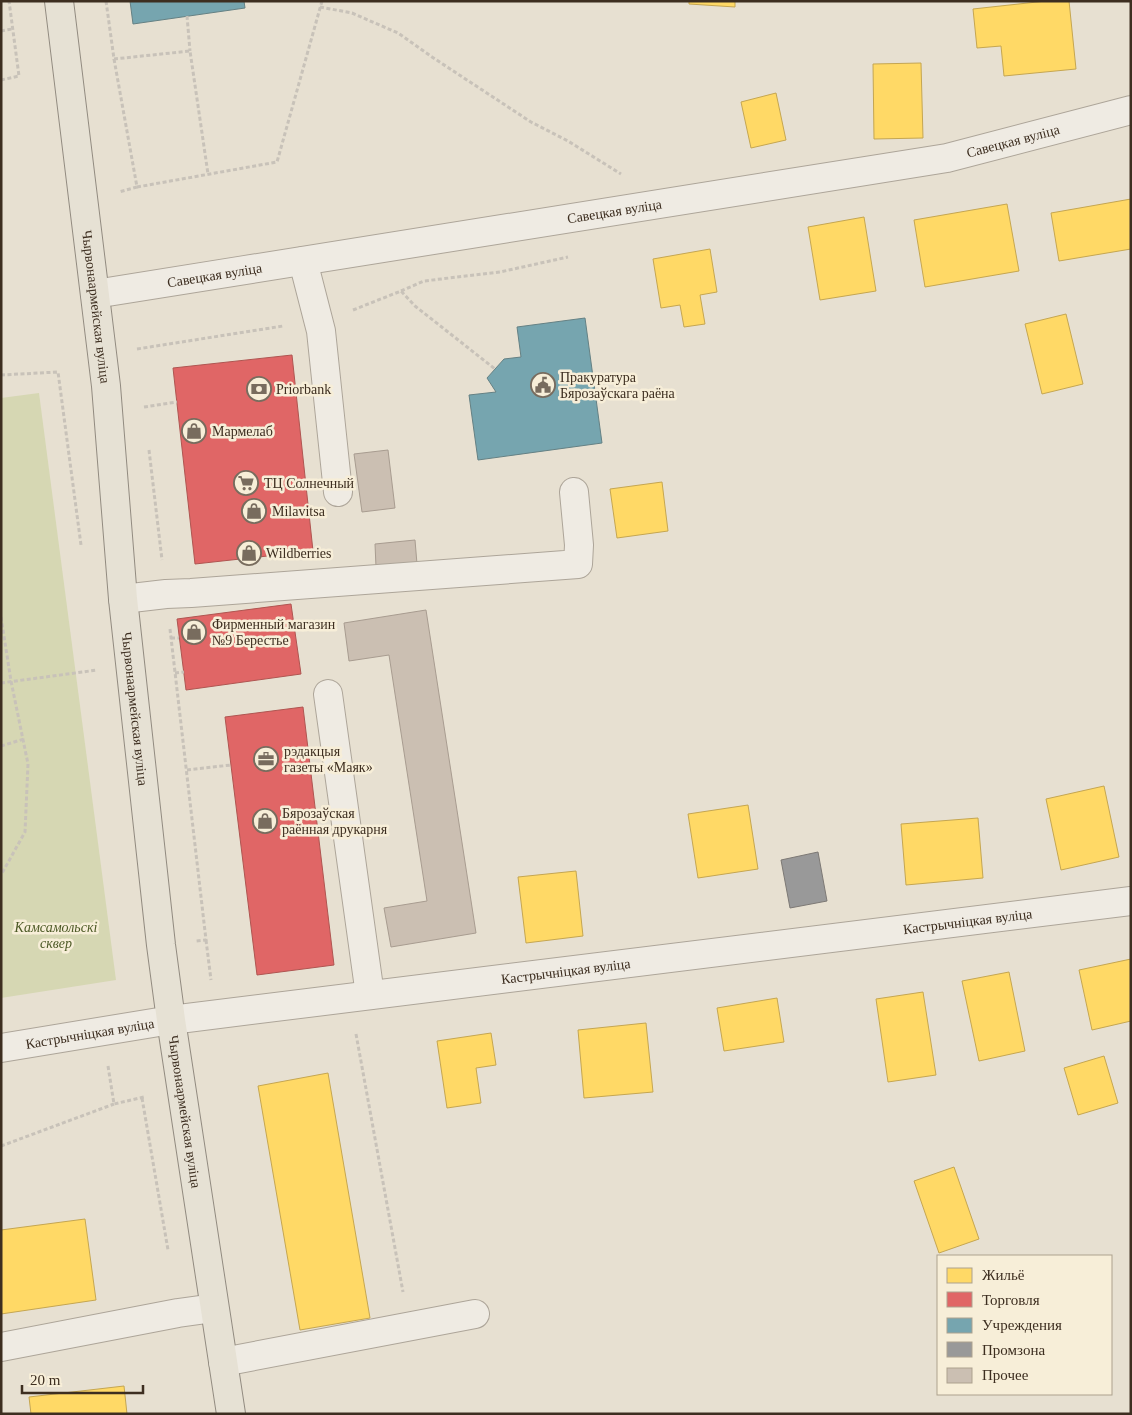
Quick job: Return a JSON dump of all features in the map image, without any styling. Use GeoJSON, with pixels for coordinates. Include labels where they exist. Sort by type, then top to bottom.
{"type":"FeatureCollection","features":[{"type":"Feature","properties":{"kind":"main road","name":"Чырвонаармейская вуліца"},"geometry":{"type":"LineString","coordinates":[[59,1],[106,386],[124,599],[170,1020],[231,1414]]}},
{"type":"Feature","properties":{"kind":"street","name":"Савецкая вуліца"},"geometry":{"type":"LineString","coordinates":[[95,294],[947,158],[1131,110]]}},
{"type":"Feature","properties":{"kind":"street"},"geometry":{"type":"LineString","coordinates":[[303,261],[321,330],[338,492]]}},
{"type":"Feature","properties":{"kind":"street"},"geometry":{"type":"LineString","coordinates":[[124,599],[166,594],[578,564],[579,545],[574,492]]}},
{"type":"Feature","properties":{"kind":"street"},"geometry":{"type":"LineString","coordinates":[[328,694],[370,995]]}},
{"type":"Feature","properties":{"kind":"street","name":"Кастрычніцкая вуліца"},"geometry":{"type":"LineString","coordinates":[[1,1048],[170,1020],[1131,901]]}},
{"type":"Feature","properties":{"kind":"street"},"geometry":{"type":"LineString","coordinates":[[1,1347],[178,1313],[214,1308]]}},
{"type":"Feature","properties":{"kind":"street"},"geometry":{"type":"LineString","coordinates":[[222,1362],[475,1314]]}},
{"type":"Feature","properties":{"kind":"path"},"geometry":{"type":"LineString","coordinates":[[1,80],[19,76],[9,1]]}},
{"type":"Feature","properties":{"kind":"path"},"geometry":{"type":"LineString","coordinates":[[106,1],[114,59],[137,187]]}},
{"type":"Feature","properties":{"kind":"path"},"geometry":{"type":"LineString","coordinates":[[117,192],[277,162],[322,1]]}},
{"type":"Feature","properties":{"kind":"path"},"geometry":{"type":"LineString","coordinates":[[320,7],[352,13],[398,33],[432,58],[531,122],[568,141],[619,172],[652,205]]}},
{"type":"Feature","properties":{"kind":"path"},"geometry":{"type":"LineString","coordinates":[[187,16],[190,51],[208,174]]}},
{"type":"Feature","properties":{"kind":"path"},"geometry":{"type":"LineString","coordinates":[[1,31],[12,29]]}},
{"type":"Feature","properties":{"kind":"path"},"geometry":{"type":"LineString","coordinates":[[114,59],[190,51]]}},
{"type":"Feature","properties":{"kind":"path"},"geometry":{"type":"LineString","coordinates":[[1,376],[58,372],[82,554]]}},
{"type":"Feature","properties":{"kind":"path"},"geometry":{"type":"LineString","coordinates":[[144,407],[177,402]]}},
{"type":"Feature","properties":{"kind":"path"},"geometry":{"type":"LineString","coordinates":[[1,617],[11,681],[28,764],[25,832],[1,875]]}},
{"type":"Feature","properties":{"kind":"path"},"geometry":{"type":"LineString","coordinates":[[169,622],[212,982]]}},
{"type":"Feature","properties":{"kind":"path"},"geometry":{"type":"LineString","coordinates":[[171,638],[179,638]]}},
{"type":"Feature","properties":{"kind":"path"},"geometry":{"type":"LineString","coordinates":[[1,683],[97,670],[96,661]]}},
{"type":"Feature","properties":{"kind":"path"},"geometry":{"type":"LineString","coordinates":[[175,673],[184,672]]}},
{"type":"Feature","properties":{"kind":"path"},"geometry":{"type":"LineString","coordinates":[[1,746],[24,739]]}},
{"type":"Feature","properties":{"kind":"path"},"geometry":{"type":"LineString","coordinates":[[187,770],[231,765]]}},
{"type":"Feature","properties":{"kind":"path"},"geometry":{"type":"LineString","coordinates":[[191,942],[206,940]]}},
{"type":"Feature","properties":{"kind":"path"},"geometry":{"type":"LineString","coordinates":[[356,1034],[409,1326]]}},
{"type":"Feature","properties":{"kind":"path"},"geometry":{"type":"LineString","coordinates":[[107,1057],[114,1104]]}},
{"type":"Feature","properties":{"kind":"path"},"geometry":{"type":"LineString","coordinates":[[1,1146],[114,1104],[151,1096]]}},
{"type":"Feature","properties":{"kind":"path"},"geometry":{"type":"LineString","coordinates":[[142,1098],[168,1254]]}},
{"type":"Feature","properties":{"kind":"green space","name":"Камсамольскі сквер"},"geometry":{"type":"Polygon","coordinates":[[[39,393],[116,980],[1,998],[1,398],[39,393]]]}},
{"type":"Feature","properties":{"kind":"building: Жильё"},"geometry":{"type":"Polygon","coordinates":[[[689,1],[735,1],[735,7],[689,4],[689,1]]]}},
{"type":"Feature","properties":{"kind":"building: Жильё"},"geometry":{"type":"Polygon","coordinates":[[[1046,1],[1069,1],[1076,69],[1004,76],[1001,46],[977,48],[973,9],[1046,1]]]}},
{"type":"Feature","properties":{"kind":"building: Жильё"},"geometry":{"type":"Polygon","coordinates":[[[921,63],[923,138],[874,139],[873,64],[921,63]]]}},
{"type":"Feature","properties":{"kind":"building: Жильё"},"geometry":{"type":"Polygon","coordinates":[[[776,93],[786,140],[751,148],[741,102],[776,93]]]}},
{"type":"Feature","properties":{"kind":"building: Жильё"},"geometry":{"type":"Polygon","coordinates":[[[1131,199],[1131,249],[1059,261],[1051,213],[1131,199]]]}},
{"type":"Feature","properties":{"kind":"building: Жильё"},"geometry":{"type":"Polygon","coordinates":[[[1007,204],[1019,271],[925,287],[914,220],[1007,204]]]}},
{"type":"Feature","properties":{"kind":"building: Жильё"},"geometry":{"type":"Polygon","coordinates":[[[864,217],[876,291],[820,300],[808,227],[864,217]]]}},
{"type":"Feature","properties":{"kind":"building: Жильё"},"geometry":{"type":"Polygon","coordinates":[[[710,249],[717,292],[700,295],[705,324],[684,327],[680,305],[661,308],[653,259],[710,249]]]}},
{"type":"Feature","properties":{"kind":"building: Жильё"},"geometry":{"type":"Polygon","coordinates":[[[1066,314],[1083,384],[1042,394],[1025,324],[1066,314]]]}},
{"type":"Feature","properties":{"kind":"building: Жильё"},"geometry":{"type":"Polygon","coordinates":[[[662,482],[668,531],[617,538],[610,489],[662,482]]]}},
{"type":"Feature","properties":{"kind":"building: Жильё"},"geometry":{"type":"Polygon","coordinates":[[[1104,786],[1119,857],[1061,870],[1046,799],[1104,786]]]}},
{"type":"Feature","properties":{"kind":"building: Жильё"},"geometry":{"type":"Polygon","coordinates":[[[748,805],[758,869],[698,878],[688,814],[748,805]]]}},
{"type":"Feature","properties":{"kind":"building: Жильё"},"geometry":{"type":"Polygon","coordinates":[[[978,818],[983,878],[906,885],[901,824],[978,818]]]}},
{"type":"Feature","properties":{"kind":"building: Жильё"},"geometry":{"type":"Polygon","coordinates":[[[576,871],[583,936],[526,943],[518,877],[576,871]]]}},
{"type":"Feature","properties":{"kind":"building: Жильё"},"geometry":{"type":"Polygon","coordinates":[[[1131,959],[1131,1021],[1092,1030],[1079,970],[1131,959]]]}},
{"type":"Feature","properties":{"kind":"building: Жильё"},"geometry":{"type":"Polygon","coordinates":[[[1009,972],[1025,1051],[979,1061],[962,981],[1009,972]]]}},
{"type":"Feature","properties":{"kind":"building: Жильё"},"geometry":{"type":"Polygon","coordinates":[[[923,992],[936,1075],[888,1082],[876,999],[923,992]]]}},
{"type":"Feature","properties":{"kind":"building: Жильё"},"geometry":{"type":"Polygon","coordinates":[[[777,998],[784,1042],[724,1051],[717,1008],[777,998]]]}},
{"type":"Feature","properties":{"kind":"building: Жильё"},"geometry":{"type":"Polygon","coordinates":[[[646,1023],[653,1092],[584,1098],[578,1030],[646,1023]]]}},
{"type":"Feature","properties":{"kind":"building: Жильё"},"geometry":{"type":"Polygon","coordinates":[[[491,1033],[496,1065],[476,1068],[481,1103],[447,1108],[437,1041],[491,1033]]]}},
{"type":"Feature","properties":{"kind":"building: Жильё"},"geometry":{"type":"Polygon","coordinates":[[[1104,1056],[1118,1103],[1078,1115],[1064,1068],[1104,1056]]]}},
{"type":"Feature","properties":{"kind":"building: Жильё"},"geometry":{"type":"Polygon","coordinates":[[[328,1073],[370,1318],[300,1330],[258,1086],[328,1073]]]}},
{"type":"Feature","properties":{"kind":"building: Жильё"},"geometry":{"type":"Polygon","coordinates":[[[954,1167],[979,1239],[939,1253],[914,1181],[954,1167]]]}},
{"type":"Feature","properties":{"kind":"building: Жильё"},"geometry":{"type":"Polygon","coordinates":[[[85,1219],[96,1300],[1,1314],[1,1230],[85,1219]]]}},
{"type":"Feature","properties":{"kind":"building: Жильё"},"geometry":{"type":"Polygon","coordinates":[[[124,1386],[127,1414],[31,1414],[29,1397],[124,1386]]]}},
{"type":"Feature","properties":{"kind":"building: Торговля","name":"ТЦ Солнечный"},"geometry":{"type":"Polygon","coordinates":[[[292,355],[313,551],[195,564],[173,368],[292,355]]]}},
{"type":"Feature","properties":{"kind":"building: Торговля"},"geometry":{"type":"Polygon","coordinates":[[[291,604],[301,674],[186,690],[177,619],[291,604]]]}},
{"type":"Feature","properties":{"kind":"building: Торговля"},"geometry":{"type":"Polygon","coordinates":[[[303,707],[334,965],[257,975],[225,717],[303,707]]]}},
{"type":"Feature","properties":{"kind":"building: Учреждения"},"geometry":{"type":"Polygon","coordinates":[[[130,1],[244,1],[245,8],[133,24],[130,1]]]}},
{"type":"Feature","properties":{"kind":"building: Учреждения","name":"Пракуратура Бярозаўскага раёна"},"geometry":{"type":"Polygon","coordinates":[[[585,318],[602,443],[478,460],[469,395],[496,392],[487,378],[504,359],[521,357],[517,327],[585,318]]]}},
{"type":"Feature","properties":{"kind":"building: Промзона"},"geometry":{"type":"Polygon","coordinates":[[[818,852],[827,901],[790,908],[781,860],[818,852]]]}},
{"type":"Feature","properties":{"kind":"building: Прочее"},"geometry":{"type":"Polygon","coordinates":[[[388,450],[395,508],[362,512],[354,454],[388,450]]]}},
{"type":"Feature","properties":{"kind":"building: Прочее"},"geometry":{"type":"Polygon","coordinates":[[[415,540],[417,564],[376,567],[375,544],[415,540]]]}},
{"type":"Feature","properties":{"kind":"building: Прочее"},"geometry":{"type":"Polygon","coordinates":[[[426,610],[476,933],[391,947],[384,908],[427,901],[389,655],[349,661],[344,623],[426,610]]]}},
{"type":"Feature","properties":{"kind":"place","name":"Пракуратура Бярозаўскага раёна"},"geometry":{"type":"Point","coordinates":[543,385]}},
{"type":"Feature","properties":{"kind":"place","name":"Priorbank"},"geometry":{"type":"Point","coordinates":[259,389]}},
{"type":"Feature","properties":{"kind":"place","name":"Мармелаб"},"geometry":{"type":"Point","coordinates":[194,431]}},
{"type":"Feature","properties":{"kind":"place","name":"ТЦ Солнечный"},"geometry":{"type":"Point","coordinates":[246,483]}},
{"type":"Feature","properties":{"kind":"place","name":"Milavitsa"},"geometry":{"type":"Point","coordinates":[254,511]}},
{"type":"Feature","properties":{"kind":"place","name":"Wildberries"},"geometry":{"type":"Point","coordinates":[249,553]}},
{"type":"Feature","properties":{"kind":"place","name":"Фирменный магазин №9 Берестье"},"geometry":{"type":"Point","coordinates":[194,632]}},
{"type":"Feature","properties":{"kind":"place","name":"рэдакцыя газеты «Маяк»"},"geometry":{"type":"Point","coordinates":[266,759]}},
{"type":"Feature","properties":{"kind":"place","name":"Бярозаўская раённая друкарня"},"geometry":{"type":"Point","coordinates":[265,821]}}]}
